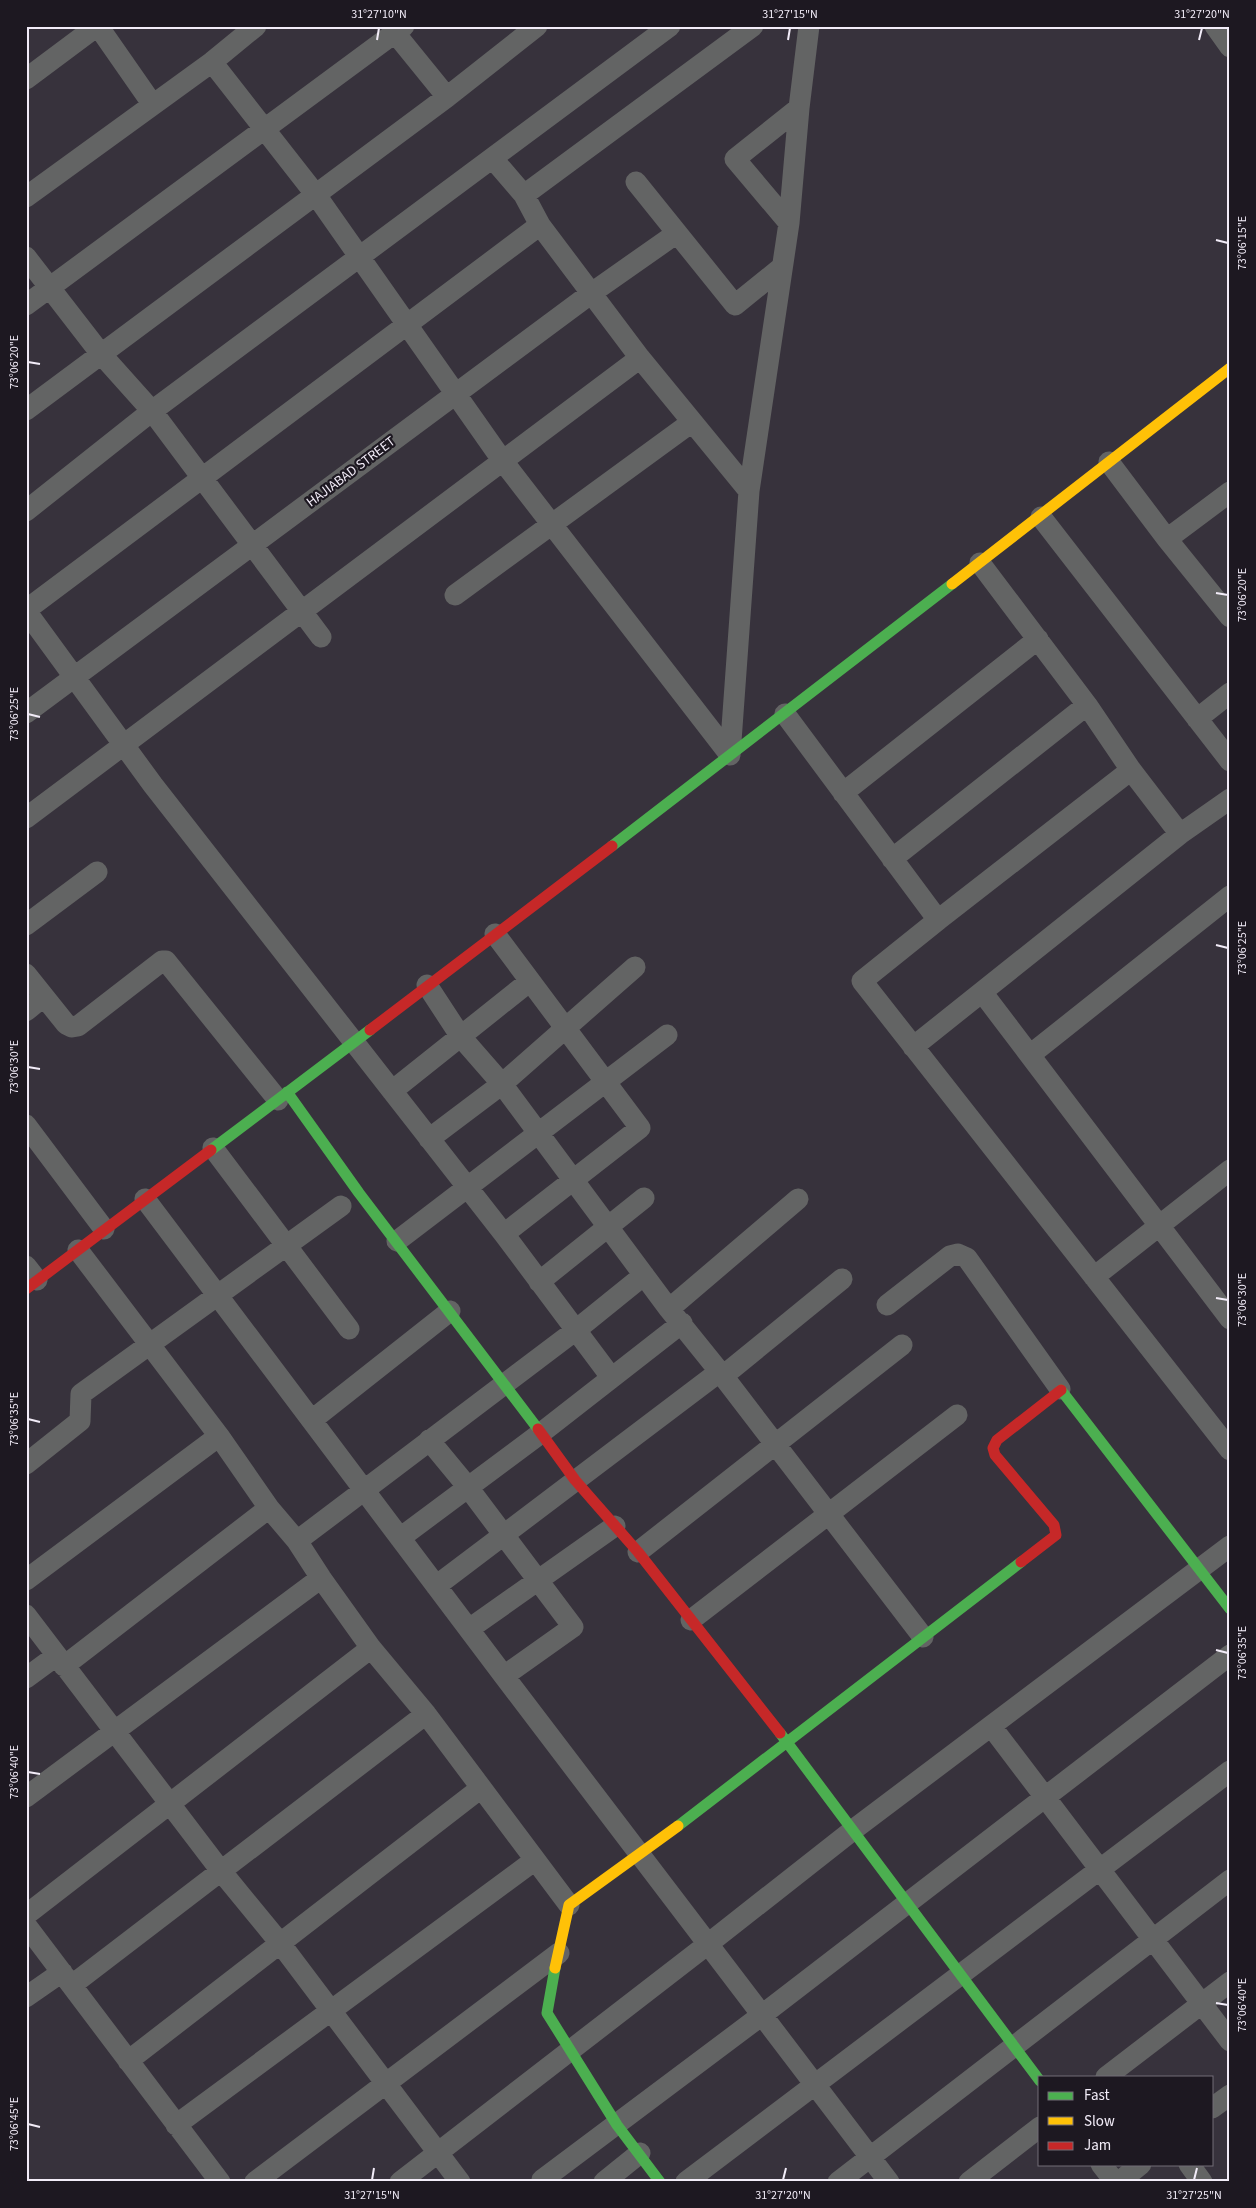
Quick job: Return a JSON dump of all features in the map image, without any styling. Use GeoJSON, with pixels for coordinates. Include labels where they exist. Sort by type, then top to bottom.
{"type":"FeatureCollection","features":[{"type":"Feature","properties":{"kind":"street"},"geometry":{"type":"LineString","coordinates":[[26,79],[97,26],[152,105]]}},
{"type":"Feature","properties":{"kind":"street"},"geometry":{"type":"LineString","coordinates":[[26,197],[212,62],[256,26]]}},
{"type":"Feature","properties":{"kind":"street"},"geometry":{"type":"LineString","coordinates":[[26,410],[316,196],[537,26]]}},
{"type":"Feature","properties":{"kind":"street"},"geometry":{"type":"LineString","coordinates":[[26,511],[152,411],[670,26]]}},
{"type":"Feature","properties":{"kind":"street"},"geometry":{"type":"LineString","coordinates":[[524,195],[753,26]]}},
{"type":"Feature","properties":{"kind":"street"},"geometry":{"type":"LineString","coordinates":[[730,755],[749,491],[789,223],[799,108],[810,26]]}},
{"type":"Feature","properties":{"kind":"street"},"geometry":{"type":"LineString","coordinates":[[1216,26],[1230,47]]}},
{"type":"Feature","properties":{"kind":"street"},"geometry":{"type":"LineString","coordinates":[[26,305],[400,30],[447,97]]}},
{"type":"Feature","properties":{"kind":"street"},"geometry":{"type":"LineString","coordinates":[[212,62],[316,196],[502,460],[730,755]]}},
{"type":"Feature","properties":{"kind":"street"},"geometry":{"type":"LineString","coordinates":[[789,223],[735,159],[799,108]]}},
{"type":"Feature","properties":{"kind":"street"},"geometry":{"type":"LineString","coordinates":[[493,159],[524,195],[540,225],[640,358],[749,491]]}},
{"type":"Feature","properties":{"kind":"street"},"geometry":{"type":"LineString","coordinates":[[636,182],[735,305],[782,267]]}},
{"type":"Feature","properties":{"kind":"street"},"geometry":{"type":"LineString","coordinates":[[540,225],[26,610],[124,745],[352,1042],[504,1234],[611,1377]]}},
{"type":"Feature","properties":{"kind":"street","name":"HAJIABAD STREET"},"geometry":{"type":"LineString","coordinates":[[26,713],[592,292],[677,234]]}},
{"type":"Feature","properties":{"kind":"street"},"geometry":{"type":"LineString","coordinates":[[26,257],[101,354],[152,411],[321,637]]}},
{"type":"Feature","properties":{"kind":"street"},"geometry":{"type":"LineString","coordinates":[[26,818],[640,358]]}},
{"type":"Feature","properties":{"kind":"street"},"geometry":{"type":"LineString","coordinates":[[30,1278],[78,1250],[283,1096],[785,714],[980,562],[1041,517],[1230,368]]}},
{"type":"Feature","properties":{"kind":"street"},"geometry":{"type":"LineString","coordinates":[[454,595],[692,422]]}},
{"type":"Feature","properties":{"kind":"street"},"geometry":{"type":"LineString","coordinates":[[1110,462],[1168,539],[1227,606]]}},
{"type":"Feature","properties":{"kind":"street"},"geometry":{"type":"LineString","coordinates":[[1168,539],[1230,492]]}},
{"type":"Feature","properties":{"kind":"street"},"geometry":{"type":"LineString","coordinates":[[1041,517],[1230,761]]}},
{"type":"Feature","properties":{"kind":"street"},"geometry":{"type":"LineString","coordinates":[[980,562],[1180,834]]}},
{"type":"Feature","properties":{"kind":"street"},"geometry":{"type":"LineString","coordinates":[[843,793],[1038,639]]}},
{"type":"Feature","properties":{"kind":"street"},"geometry":{"type":"LineString","coordinates":[[1197,719],[1230,693]]}},
{"type":"Feature","properties":{"kind":"street"},"geometry":{"type":"LineString","coordinates":[[892,859],[1087,705]]}},
{"type":"Feature","properties":{"kind":"street"},"geometry":{"type":"LineString","coordinates":[[785,714],[938,920]]}},
{"type":"Feature","properties":{"kind":"street"},"geometry":{"type":"LineString","coordinates":[[1132,770],[862,981],[1230,1450]]}},
{"type":"Feature","properties":{"kind":"street"},"geometry":{"type":"LineString","coordinates":[[913,1047],[1180,834],[1230,799]]}},
{"type":"Feature","properties":{"kind":"street"},"geometry":{"type":"LineString","coordinates":[[26,925],[97,872]]}},
{"type":"Feature","properties":{"kind":"street"},"geometry":{"type":"LineString","coordinates":[[1030,1055],[1230,896]]}},
{"type":"Feature","properties":{"kind":"street"},"geometry":{"type":"LineString","coordinates":[[495,934],[604,1083],[640,1128],[572,1179],[504,1234]]}},
{"type":"Feature","properties":{"kind":"street"},"geometry":{"type":"LineString","coordinates":[[26,974],[66,1024],[72,1027],[78,1026],[162,961],[166,961],[283,1096],[397,1241],[575,1480],[638,1552],[788,1743],[1038,2079]]}},
{"type":"Feature","properties":{"kind":"street"},"geometry":{"type":"LineString","coordinates":[[429,1139],[502,1084],[635,967]]}},
{"type":"Feature","properties":{"kind":"street"},"geometry":{"type":"LineString","coordinates":[[392,1091],[530,981]]}},
{"type":"Feature","properties":{"kind":"street"},"geometry":{"type":"LineString","coordinates":[[427,985],[461,1037],[502,1084],[608,1228],[923,1637]]}},
{"type":"Feature","properties":{"kind":"street"},"geometry":{"type":"LineString","coordinates":[[982,992],[1230,1319]]}},
{"type":"Feature","properties":{"kind":"street"},"geometry":{"type":"LineString","coordinates":[[26,1011],[43,997]]}},
{"type":"Feature","properties":{"kind":"street"},"geometry":{"type":"LineString","coordinates":[[397,1241],[667,1035]]}},
{"type":"Feature","properties":{"kind":"street"},"geometry":{"type":"LineString","coordinates":[[26,1125],[104,1229]]}},
{"type":"Feature","properties":{"kind":"street"},"geometry":{"type":"LineString","coordinates":[[213,1148],[349,1329]]}},
{"type":"Feature","properties":{"kind":"street"},"geometry":{"type":"LineString","coordinates":[[1094,1277],[1228,1175]]}},
{"type":"Feature","properties":{"kind":"street"},"geometry":{"type":"LineString","coordinates":[[539,1282],[644,1198]]}},
{"type":"Feature","properties":{"kind":"street"},"geometry":{"type":"LineString","coordinates":[[145,1199],[504,1676],[889,2182]]}},
{"type":"Feature","properties":{"kind":"street"},"geometry":{"type":"LineString","coordinates":[[400,1538],[467,1486],[541,1433],[611,1377],[798,1199]]}},
{"type":"Feature","properties":{"kind":"street"},"geometry":{"type":"LineString","coordinates":[[26,1464],[80,1421],[81,1394],[341,1206]]}},
{"type":"Feature","properties":{"kind":"street"},"geometry":{"type":"LineString","coordinates":[[78,1250],[218,1436],[269,1508],[297,1541],[371,1648],[426,1714],[569,1905]]}},
{"type":"Feature","properties":{"kind":"street"},"geometry":{"type":"LineString","coordinates":[[887,1305],[950,1256],[958,1254],[967,1258],[1060,1389],[1230,1609]]}},
{"type":"Feature","properties":{"kind":"street"},"geometry":{"type":"LineString","coordinates":[[297,1541],[576,1330],[644,1275]]}},
{"type":"Feature","properties":{"kind":"street"},"geometry":{"type":"LineString","coordinates":[[436,1586],[503,1533],[721,1374],[842,1279]]}},
{"type":"Feature","properties":{"kind":"street"},"geometry":{"type":"LineString","coordinates":[[312,1420],[450,1311]]}},
{"type":"Feature","properties":{"kind":"street"},"geometry":{"type":"LineString","coordinates":[[638,1552],[902,1346]]}},
{"type":"Feature","properties":{"kind":"street"},"geometry":{"type":"LineString","coordinates":[[660,2182],[618,2124],[570,2052],[547,2013],[547,2004],[569,1905],[640,1855],[788,1743],[1056,1535],[1054,1525],[995,1455],[993,1448],[997,1440],[1060,1389]]}},
{"type":"Feature","properties":{"kind":"street"},"geometry":{"type":"LineString","coordinates":[[691,1620],[957,1415]]}},
{"type":"Feature","properties":{"kind":"street"},"geometry":{"type":"LineString","coordinates":[[26,1580],[218,1436]]}},
{"type":"Feature","properties":{"kind":"street"},"geometry":{"type":"LineString","coordinates":[[429,1440],[467,1486],[573,1627],[504,1676]]}},
{"type":"Feature","properties":{"kind":"street"},"geometry":{"type":"LineString","coordinates":[[26,1678],[60,1661],[269,1508]]}},
{"type":"Feature","properties":{"kind":"street"},"geometry":{"type":"LineString","coordinates":[[469,1629],[615,1526]]}},
{"type":"Feature","properties":{"kind":"street"},"geometry":{"type":"LineString","coordinates":[[400,2182],[570,2052],[853,1830],[1230,1546]]}},
{"type":"Feature","properties":{"kind":"street"},"geometry":{"type":"LineString","coordinates":[[26,1797],[321,1578]]}},
{"type":"Feature","properties":{"kind":"street"},"geometry":{"type":"LineString","coordinates":[[26,1615],[221,1871],[280,1943],[330,2012],[460,2182]]}},
{"type":"Feature","properties":{"kind":"street"},"geometry":{"type":"LineString","coordinates":[[26,1915],[371,1648]]}},
{"type":"Feature","properties":{"kind":"street"},"geometry":{"type":"LineString","coordinates":[[542,2180],[762,2015],[1230,1655]]}},
{"type":"Feature","properties":{"kind":"street"},"geometry":{"type":"LineString","coordinates":[[26,1997],[67,1979],[221,1871],[426,1714]]}},
{"type":"Feature","properties":{"kind":"street"},"geometry":{"type":"LineString","coordinates":[[991,1726],[1230,2041]]}},
{"type":"Feature","properties":{"kind":"street"},"geometry":{"type":"LineString","coordinates":[[686,2182],[1230,1770]]}},
{"type":"Feature","properties":{"kind":"street"},"geometry":{"type":"LineString","coordinates":[[128,2061],[482,1788]]}},
{"type":"Feature","properties":{"kind":"street"},"geometry":{"type":"LineString","coordinates":[[176,2125],[535,1860]]}},
{"type":"Feature","properties":{"kind":"street"},"geometry":{"type":"LineString","coordinates":[[838,2182],[1230,1880]]}},
{"type":"Feature","properties":{"kind":"street"},"geometry":{"type":"LineString","coordinates":[[26,1925],[220,2182]]}},
{"type":"Feature","properties":{"kind":"street"},"geometry":{"type":"LineString","coordinates":[[255,2182],[559,1953]]}},
{"type":"Feature","properties":{"kind":"street"},"geometry":{"type":"LineString","coordinates":[[1107,2076],[1230,1982]]}},
{"type":"Feature","properties":{"kind":"street"},"geometry":{"type":"LineString","coordinates":[[1214,2107],[1230,2095]]}},
{"type":"Feature","properties":{"kind":"street"},"geometry":{"type":"LineString","coordinates":[[969,2182],[1038,2129]]}},
{"type":"Feature","properties":{"kind":"street"},"geometry":{"type":"LineString","coordinates":[[604,2182],[640,2153]]}},
{"type":"Feature","properties":{"kind":"street"},"geometry":{"type":"LineString","coordinates":[[1102,2166],[1114,2182]]}},
{"type":"Feature","properties":{"kind":"street"},"geometry":{"type":"LineString","coordinates":[[1119,2182],[1139,2166]]}},
{"type":"Feature","properties":{"kind":"street"},"geometry":{"type":"LineString","coordinates":[[1190,2166],[1202,2182]]}},
{"type":"Feature","properties":{"kind":"traffic: fast"},"geometry":{"type":"LineString","coordinates":[[612,846],[952,584]]}},
{"type":"Feature","properties":{"kind":"traffic: fast"},"geometry":{"type":"LineString","coordinates":[[211,1150],[370,1030]]}},
{"type":"Feature","properties":{"kind":"traffic: fast"},"geometry":{"type":"LineString","coordinates":[[287,1092],[359,1193],[538,1429]]}},
{"type":"Feature","properties":{"kind":"traffic: fast"},"geometry":{"type":"LineString","coordinates":[[1061,1390],[1230,1609]]}},
{"type":"Feature","properties":{"kind":"traffic: fast"},"geometry":{"type":"LineString","coordinates":[[678,1826],[1021,1562]]}},
{"type":"Feature","properties":{"kind":"traffic: fast"},"geometry":{"type":"LineString","coordinates":[[780,1733],[1038,2078]]}},
{"type":"Feature","properties":{"kind":"traffic: fast"},"geometry":{"type":"LineString","coordinates":[[555,1968],[547,2013],[617,2125],[660,2182]]}},
{"type":"Feature","properties":{"kind":"traffic: slow"},"geometry":{"type":"LineString","coordinates":[[952,584],[1230,368]]}},
{"type":"Feature","properties":{"kind":"traffic: slow"},"geometry":{"type":"LineString","coordinates":[[555,1968],[569,1905],[678,1826]]}},
{"type":"Feature","properties":{"kind":"traffic: jam"},"geometry":{"type":"LineString","coordinates":[[370,1030],[612,846]]}},
{"type":"Feature","properties":{"kind":"traffic: jam"},"geometry":{"type":"LineString","coordinates":[[26,1289],[211,1150]]}},
{"type":"Feature","properties":{"kind":"traffic: jam"},"geometry":{"type":"LineString","coordinates":[[1021,1562],[1056,1535],[1054,1525],[995,1455],[993,1448],[997,1440],[1061,1390]]}},
{"type":"Feature","properties":{"kind":"traffic: jam"},"geometry":{"type":"LineString","coordinates":[[538,1429],[575,1480],[638,1552],[780,1733]]}}]}
